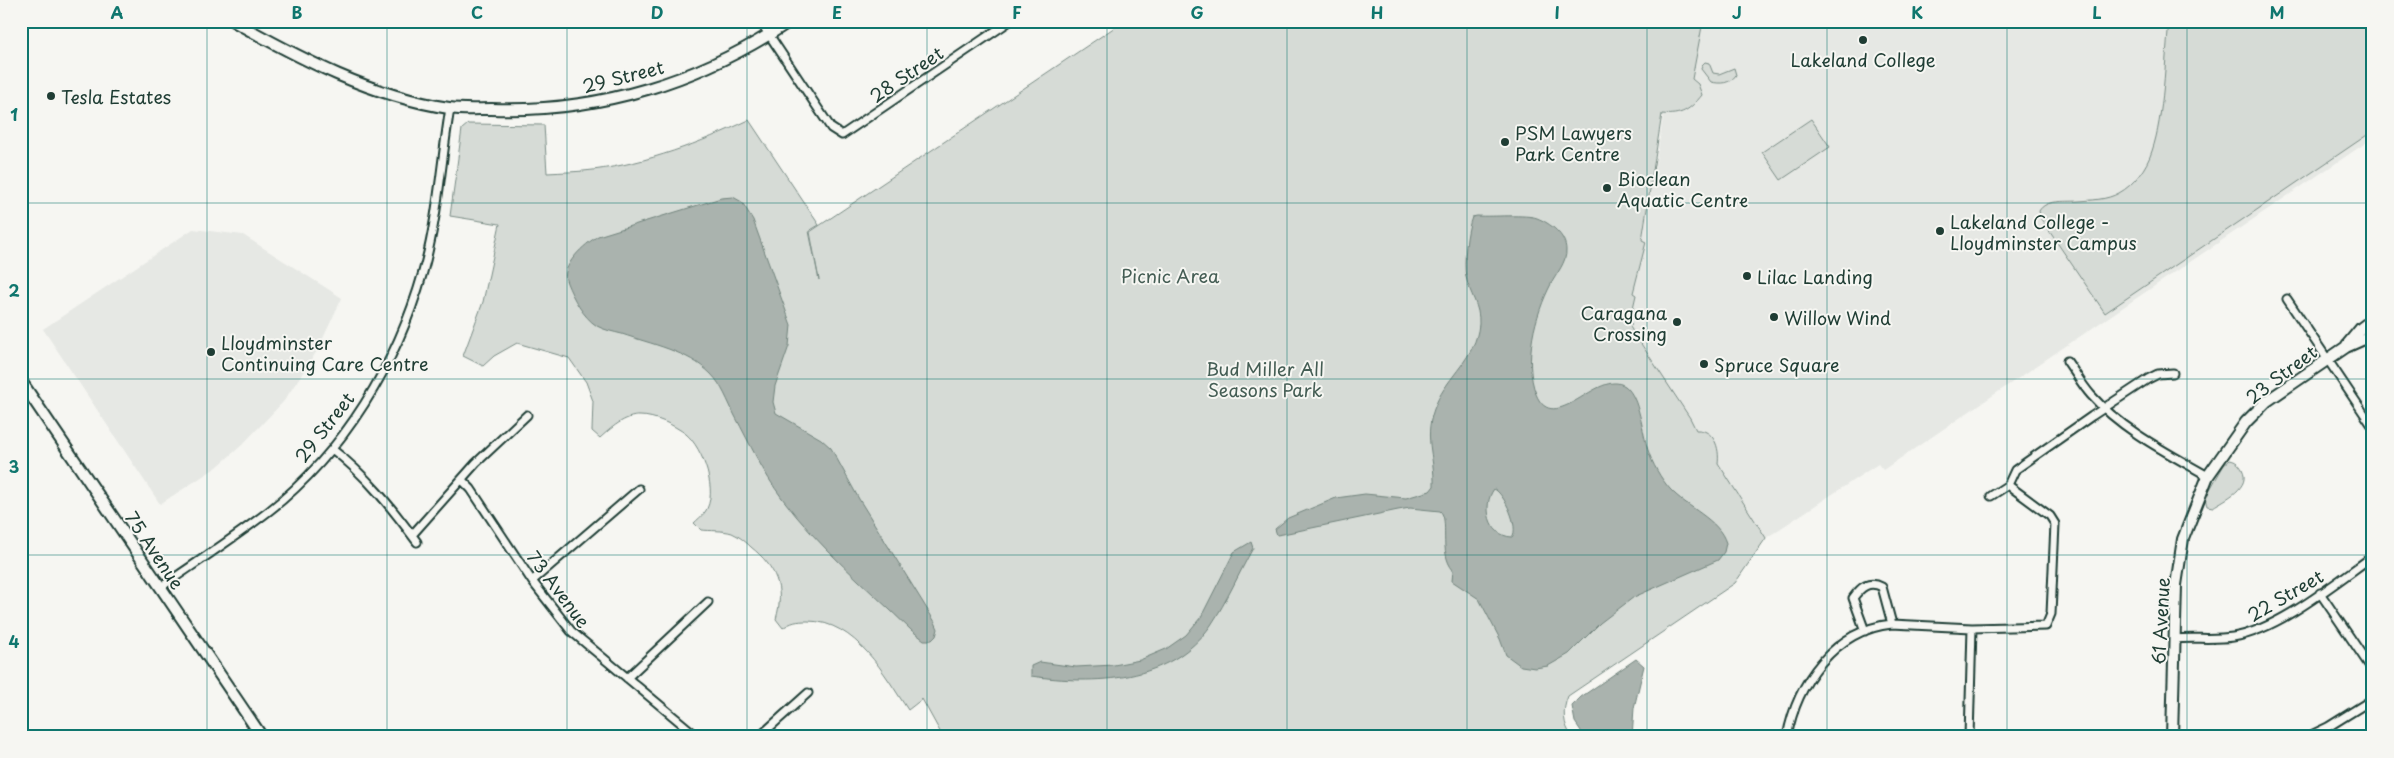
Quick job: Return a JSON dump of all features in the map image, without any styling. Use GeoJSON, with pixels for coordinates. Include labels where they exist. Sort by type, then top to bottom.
{"type":"FeatureCollection","features":[{"type":"Feature","properties":{"kind":"street","name":"29 Street"},"geometry":{"type":"LineString","coordinates":[[233,21],[339,76],[380,90],[450,108],[536,109],[618,98],[680,79],[715,65],[790,21]]}},
{"type":"Feature","properties":{"kind":"street"},"geometry":{"type":"LineString","coordinates":[[760,21],[769,35]]}},
{"type":"Feature","properties":{"kind":"street","name":"28 Street"},"geometry":{"type":"LineString","coordinates":[[769,35],[832,128],[842,134],[1010,21]]}},
{"type":"Feature","properties":{"kind":"street","name":"29 Street"},"geometry":{"type":"LineString","coordinates":[[161,587],[270,510],[300,483],[332,450],[356,417],[385,369],[407,324],[423,272],[435,219],[450,108]]}},
{"type":"Feature","properties":{"kind":"street"},"geometry":{"type":"LineString","coordinates":[[2287,300],[2373,427]]}},
{"type":"Feature","properties":{"kind":"street","name":"23 Street"},"geometry":{"type":"LineString","coordinates":[[2195,509],[2208,476],[2246,422],[2267,401],[2346,346],[2361,328],[2373,319]]}},
{"type":"Feature","properties":{"kind":"street","name":"23 Street"},"geometry":{"type":"LineString","coordinates":[[2346,346],[2373,335]]}},
{"type":"Feature","properties":{"kind":"street"},"geometry":{"type":"LineString","coordinates":[[2067,361],[2090,394],[2104,408],[2127,426],[2208,476]]}},
{"type":"Feature","properties":{"kind":"street"},"geometry":{"type":"LineString","coordinates":[[1991,496],[2008,485],[2015,470],[2104,408],[2148,379],[2158,374],[2172,373]]}},
{"type":"Feature","properties":{"kind":"street","name":"75 Avenue"},"geometry":{"type":"LineString","coordinates":[[21,381],[262,737]]}},
{"type":"Feature","properties":{"kind":"street"},"geometry":{"type":"LineString","coordinates":[[412,535],[476,463],[527,415]]}},
{"type":"Feature","properties":{"kind":"street"},"geometry":{"type":"LineString","coordinates":[[332,450],[354,466],[417,542]]}},
{"type":"Feature","properties":{"kind":"street","name":"73 Avenue"},"geometry":{"type":"LineString","coordinates":[[462,480],[476,497],[532,581],[571,631],[698,737]]}},
{"type":"Feature","properties":{"kind":"street"},"geometry":{"type":"LineString","coordinates":[[1787,737],[1794,707],[1810,677],[1832,651],[1864,631],[1879,625],[1892,624],[1972,628],[2046,626],[2050,614],[2055,524],[2050,516],[2008,485]]}},
{"type":"Feature","properties":{"kind":"street"},"geometry":{"type":"LineString","coordinates":[[532,581],[639,489]]}},
{"type":"Feature","properties":{"kind":"street","name":"61 Avenue"},"geometry":{"type":"LineString","coordinates":[[2172,737],[2176,585],[2183,539],[2195,509]]}},
{"type":"Feature","properties":{"kind":"street","name":"22 Street"},"geometry":{"type":"LineString","coordinates":[[2174,639],[2232,637],[2255,631],[2320,593],[2373,556]]}},
{"type":"Feature","properties":{"kind":"street"},"geometry":{"type":"LineString","coordinates":[[1864,631],[1853,598],[1860,589],[1869,584],[1876,584],[1882,587],[1892,624]]}},
{"type":"Feature","properties":{"kind":"street"},"geometry":{"type":"LineString","coordinates":[[2320,593],[2373,671]]}},
{"type":"Feature","properties":{"kind":"street"},"geometry":{"type":"LineString","coordinates":[[627,678],[708,602]]}},
{"type":"Feature","properties":{"kind":"street"},"geometry":{"type":"LineString","coordinates":[[1969,737],[1972,628]]}},
{"type":"Feature","properties":{"kind":"street"},"geometry":{"type":"LineString","coordinates":[[759,737],[808,693]]}},
{"type":"Feature","properties":{"kind":"street"},"geometry":{"type":"LineString","coordinates":[[2307,737],[2328,727],[2373,699]]}},
{"type":"Feature","properties":{"kind":"shaded area","name":"Lakeland College - Lloydminster Campus"},"geometry":{"type":"Polygon","coordinates":[[[1676,21],[2366,21],[2373,32],[2373,138],[1883,470],[1878,464],[1766,538],[1628,324],[1661,131],[1676,21]]]}},
{"type":"Feature","properties":{"kind":"shaded area"},"geometry":{"type":"Polygon","coordinates":[[[733,197],[742,202],[753,220],[791,325],[789,346],[775,386],[773,402],[776,413],[821,439],[831,448],[859,499],[935,622],[938,629],[936,636],[932,640],[924,640],[911,630],[827,550],[796,516],[769,479],[751,448],[722,388],[711,374],[702,366],[680,354],[597,326],[583,312],[569,289],[566,276],[570,263],[580,250],[598,236],[721,198],[733,197]]]}},
{"type":"Feature","properties":{"kind":"shaded area"},"geometry":{"type":"Polygon","coordinates":[[[1518,216],[1537,218],[1556,230],[1563,239],[1566,250],[1565,259],[1540,309],[1531,352],[1532,381],[1536,394],[1544,406],[1554,409],[1565,406],[1602,386],[1614,383],[1625,386],[1634,398],[1648,450],[1660,476],[1677,496],[1717,527],[1726,543],[1724,552],[1718,560],[1634,597],[1600,623],[1569,654],[1548,666],[1535,668],[1521,666],[1506,655],[1500,639],[1479,599],[1452,581],[1453,570],[1446,555],[1444,521],[1440,511],[1410,508],[1277,535],[1275,529],[1288,518],[1336,498],[1365,494],[1406,498],[1430,491],[1434,486],[1429,436],[1432,416],[1441,394],[1473,347],[1479,324],[1478,311],[1465,271],[1466,247],[1472,217],[1518,216]],[[1494,489],[1490,496],[1488,511],[1490,519],[1497,531],[1512,537],[1514,526],[1510,511],[1494,489]]]}},
{"type":"Feature","properties":{"kind":"shaded area"},"geometry":{"type":"Polygon","coordinates":[[[193,229],[243,235],[342,298],[317,351],[284,401],[242,445],[217,467],[160,504],[43,329],[193,229]]]}},
{"type":"Feature","properties":{"kind":"shaded area"},"geometry":{"type":"Polygon","coordinates":[[[1251,542],[1253,548],[1217,616],[1194,644],[1175,659],[1153,669],[1130,676],[1105,679],[1055,679],[1031,676],[1031,666],[1040,662],[1076,667],[1114,665],[1140,660],[1166,649],[1186,635],[1201,617],[1234,552],[1251,542]]]}},
{"type":"Feature","properties":{"kind":"shaded area"},"geometry":{"type":"Polygon","coordinates":[[[1636,659],[1644,666],[1634,708],[1632,737],[1585,737],[1575,722],[1572,706],[1581,697],[1636,659]]]}},
{"type":"Feature","properties":{"kind":"green space","name":"Bud Miller All Seasons Park"},"geometry":{"type":"Polygon","coordinates":[[[1124,21],[1703,21],[1692,79],[1698,84],[1702,95],[1685,111],[1675,114],[1662,114],[1642,240],[1646,242],[1633,293],[1636,295],[1630,321],[1632,325],[1630,327],[1696,430],[1707,433],[1715,440],[1718,451],[1718,463],[1766,538],[1735,583],[1568,696],[1564,717],[1572,737],[943,737],[922,699],[908,710],[879,666],[855,640],[841,630],[825,623],[808,621],[794,622],[783,628],[776,619],[779,608],[779,588],[767,562],[735,534],[724,531],[701,530],[694,523],[705,512],[709,504],[710,483],[698,449],[686,434],[664,422],[652,418],[634,416],[623,420],[600,438],[592,431],[593,401],[586,382],[569,358],[517,343],[494,356],[483,366],[463,356],[483,302],[500,224],[450,216],[462,129],[468,124],[544,125],[547,173],[593,170],[654,157],[712,137],[749,120],[819,225],[809,231],[819,280],[810,232],[1124,21]]]}},
{"type":"Feature","properties":{"kind":"green space"},"geometry":{"type":"Polygon","coordinates":[[[2169,21],[2362,21],[2373,37],[2373,131],[2105,313],[2041,219],[2039,211],[2042,207],[2051,203],[2099,199],[2114,195],[2125,190],[2143,169],[2152,151],[2159,121],[2164,87],[2169,21]]]}},
{"type":"Feature","properties":{"kind":"green space"},"geometry":{"type":"Polygon","coordinates":[[[1705,62],[1709,63],[1713,73],[1719,74],[1734,68],[1736,75],[1725,83],[1711,82],[1701,69],[1705,62]]]}},
{"type":"Feature","properties":{"kind":"green space"},"geometry":{"type":"Polygon","coordinates":[[[1811,119],[1830,147],[1781,180],[1762,152],[1811,119]]]}},
{"type":"Feature","properties":{"kind":"green space"},"geometry":{"type":"Polygon","coordinates":[[[2230,460],[2237,463],[2242,469],[2243,482],[2236,492],[2230,496],[2213,507],[2207,506],[2205,498],[2224,465],[2230,460]]]}},
{"type":"Feature","properties":{"kind":"place","name":"Lakeland College"},"geometry":{"type":"Point","coordinates":[1863,40]}},
{"type":"Feature","properties":{"kind":"place","name":"Tesla Estates"},"geometry":{"type":"Point","coordinates":[51,96]}},
{"type":"Feature","properties":{"kind":"place","name":"PSM Lawyers Park Centre"},"geometry":{"type":"Point","coordinates":[1505,142]}},
{"type":"Feature","properties":{"kind":"place","name":"Bioclean Aquatic Centre"},"geometry":{"type":"Point","coordinates":[1607,188]}},
{"type":"Feature","properties":{"kind":"place","name":"Lakeland College - Lloydminster Campus"},"geometry":{"type":"Point","coordinates":[1940,231]}},
{"type":"Feature","properties":{"kind":"place","name":"Lilac Landing"},"geometry":{"type":"Point","coordinates":[1747,276]}},
{"type":"Feature","properties":{"kind":"place","name":"Willow Wind"},"geometry":{"type":"Point","coordinates":[1774,317]}},
{"type":"Feature","properties":{"kind":"place","name":"Caragana Crossing"},"geometry":{"type":"Point","coordinates":[1677,322]}},
{"type":"Feature","properties":{"kind":"place","name":"Lloydminster Continuing Care Centre"},"geometry":{"type":"Point","coordinates":[211,352]}},
{"type":"Feature","properties":{"kind":"place","name":"Spruce Square"},"geometry":{"type":"Point","coordinates":[1704,364]}},
{"type":"Feature","properties":{"kind":"park label","name":"Picnic Area"},"geometry":{"type":"Point","coordinates":[1170,275]}}]}
